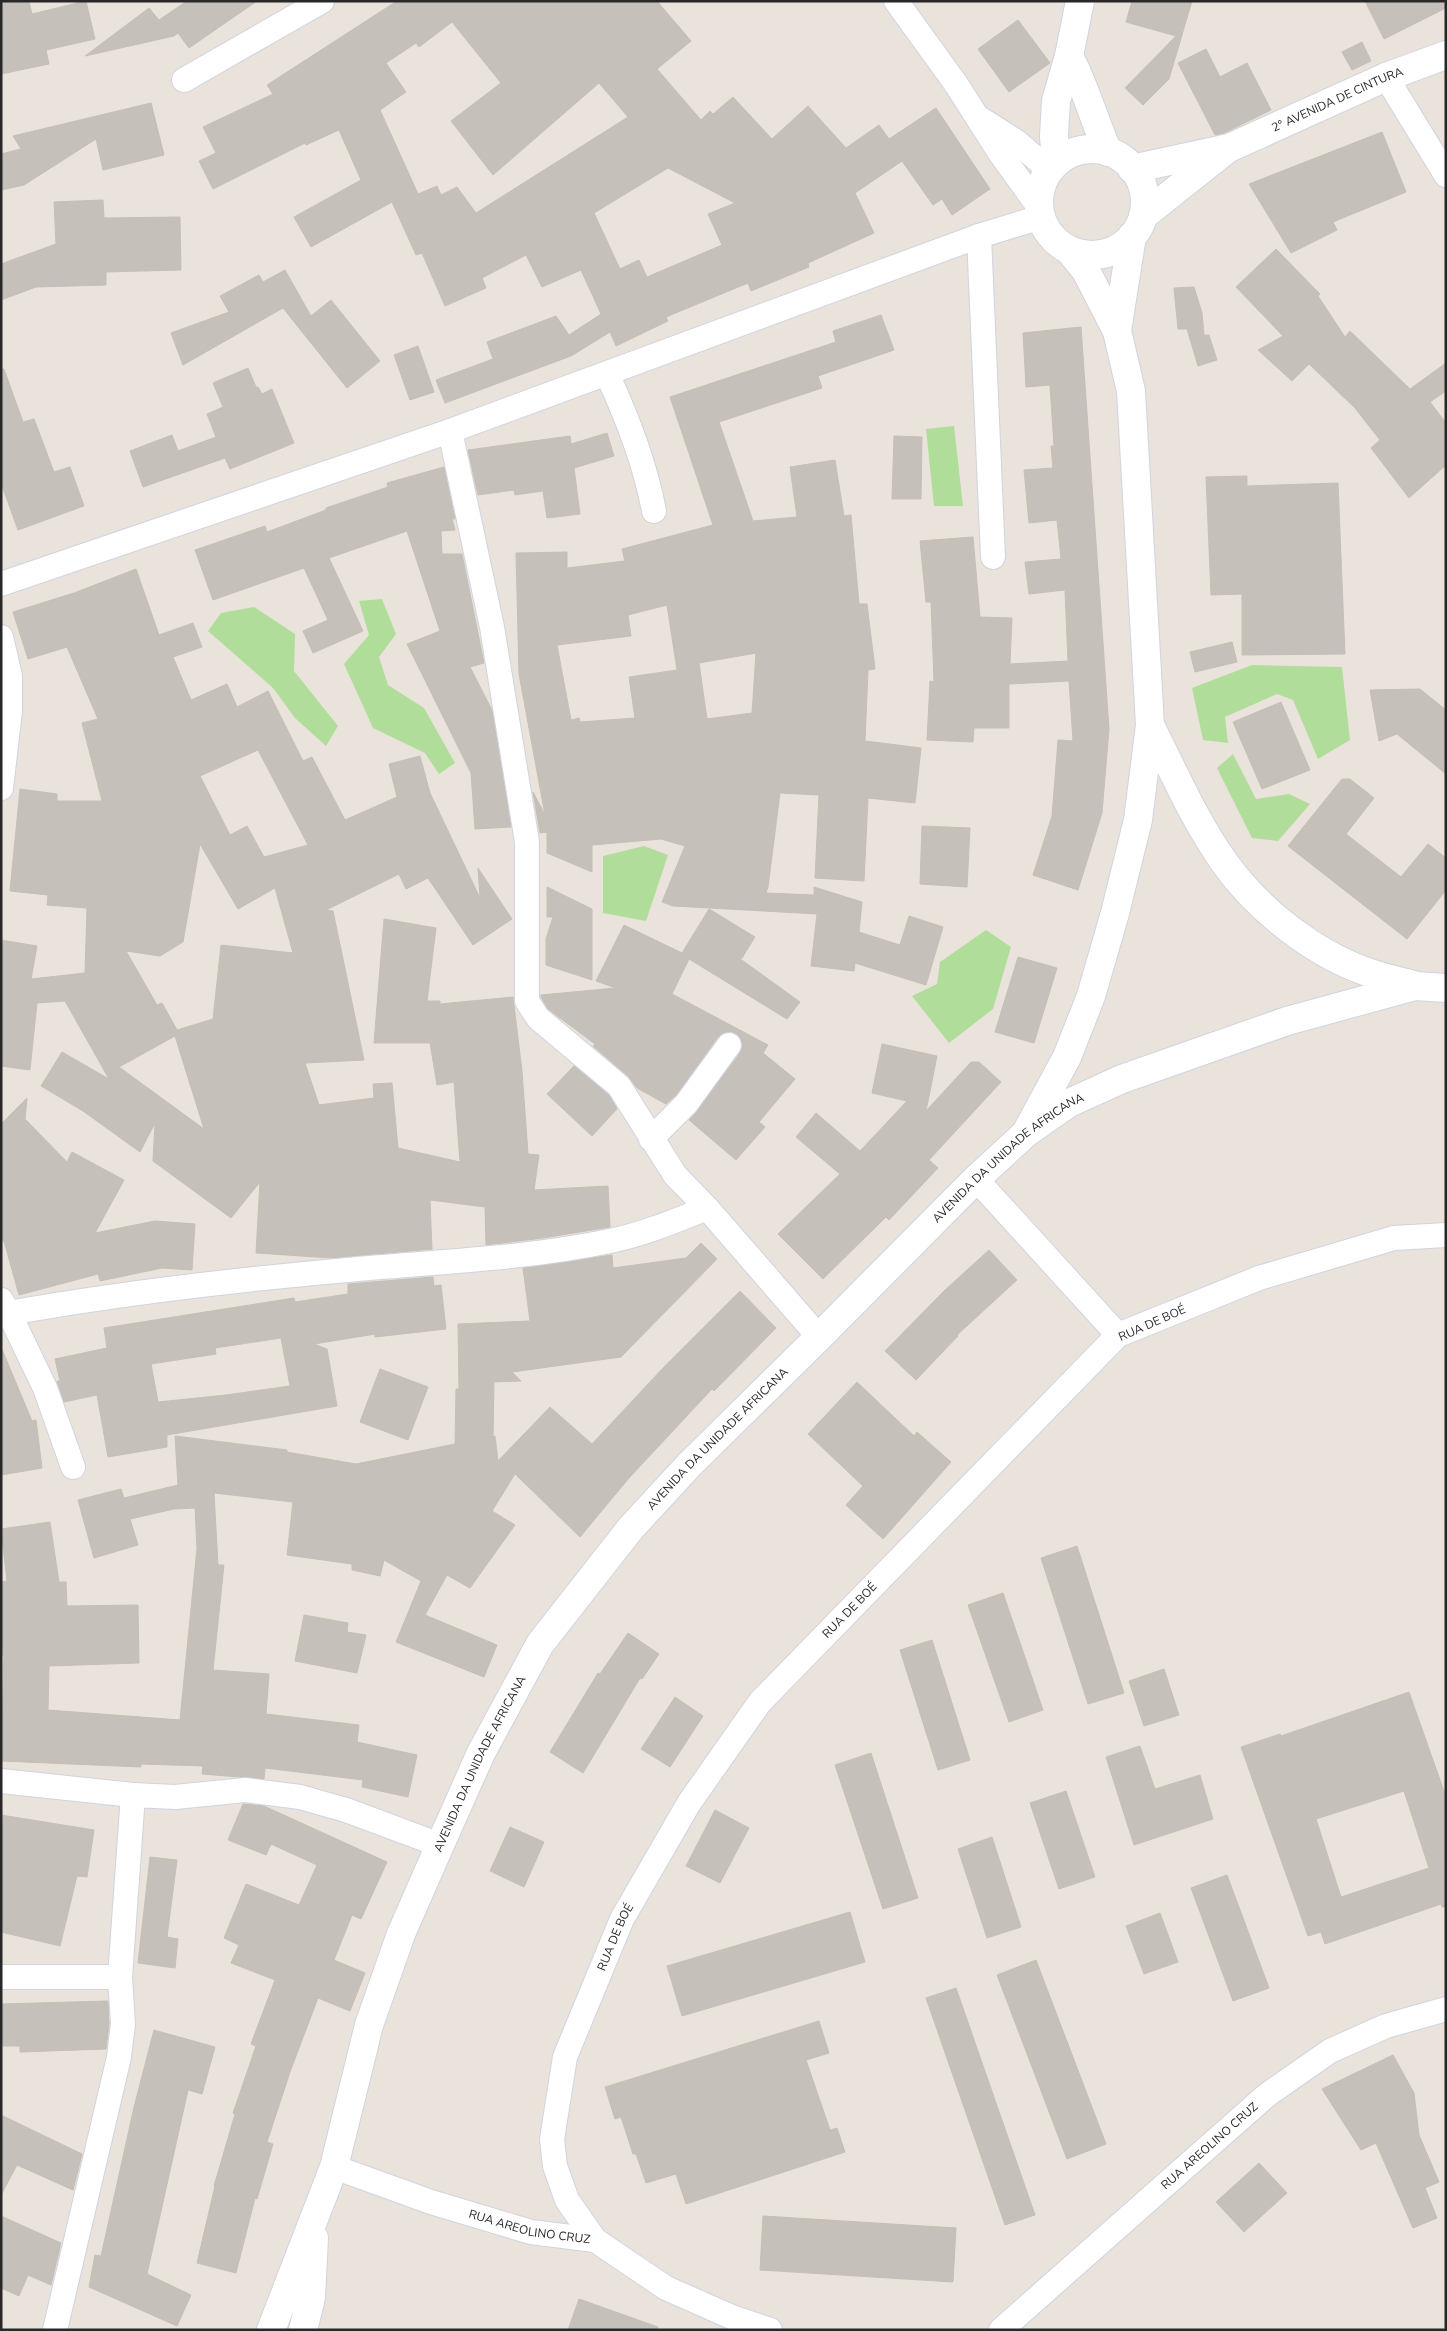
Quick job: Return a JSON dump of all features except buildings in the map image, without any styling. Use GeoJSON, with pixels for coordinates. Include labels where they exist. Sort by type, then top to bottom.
{"type":"FeatureCollection","features":[{"type":"Feature","properties":{"kind":"street"},"geometry":{"type":"LineString","coordinates":[[184,80],[322,1]]}},
{"type":"Feature","properties":{"kind":"street"},"geometry":{"type":"LineString","coordinates":[[896,1],[978,117],[1040,212],[1051,237],[1069,250],[1082,255],[1096,255],[1110,252],[1123,246],[1138,226],[1230,148]]}},
{"type":"Feature","properties":{"kind":"street"},"geometry":{"type":"LineString","coordinates":[[1040,212],[1039,194],[1052,167],[1056,101],[1069,56],[1080,1]]}},
{"type":"Feature","properties":{"kind":"street","name":"2° AVENIDA DE CINTURA"},"geometry":{"type":"LineString","coordinates":[[1230,148],[1386,78],[1446,55]]}},
{"type":"Feature","properties":{"kind":"street"},"geometry":{"type":"LineString","coordinates":[[1069,56],[1080,77],[1089,106],[1108,152]]}},
{"type":"Feature","properties":{"kind":"street"},"geometry":{"type":"LineString","coordinates":[[1386,78],[1446,175]]}},
{"type":"Feature","properties":{"kind":"street"},"geometry":{"type":"LineString","coordinates":[[978,117],[1052,167]]}},
{"type":"Feature","properties":{"kind":"street"},"geometry":{"type":"LineString","coordinates":[[1132,169],[1230,148]]}},
{"type":"Feature","properties":{"kind":"street"},"geometry":{"type":"LineString","coordinates":[[1052,167],[1064,157],[1080,151],[1097,150],[1108,152],[1125,162],[1132,169],[1144,191],[1117,331]]}},
{"type":"Feature","properties":{"kind":"street"},"geometry":{"type":"LineString","coordinates":[[1,584],[450,431],[1040,212]]}},
{"type":"Feature","properties":{"kind":"street"},"geometry":{"type":"LineString","coordinates":[[979,236],[993,557]]}},
{"type":"Feature","properties":{"kind":"street"},"geometry":{"type":"LineString","coordinates":[[1026,1133],[1067,1057],[1091,996],[1115,912],[1138,820],[1150,725],[1131,391],[1117,331],[1086,271],[1069,250]]}},
{"type":"Feature","properties":{"kind":"street"},"geometry":{"type":"LineString","coordinates":[[607,374],[639,450],[654,510]]}},
{"type":"Feature","properties":{"kind":"street"},"geometry":{"type":"LineString","coordinates":[[450,431],[492,627],[527,842],[527,1000],[538,1018],[618,1086],[675,1175],[707,1208],[820,1337]]}},
{"type":"Feature","properties":{"kind":"street"},"geometry":{"type":"LineString","coordinates":[[1,638],[10,676],[10,702],[1,788]]}},
{"type":"Feature","properties":{"kind":"street"},"geometry":{"type":"LineString","coordinates":[[1150,725],[1206,834],[1245,890],[1283,924],[1317,948],[1369,973],[1415,986]]}},
{"type":"Feature","properties":{"kind":"street","name":"AVENIDA DA UNIDADE AFRICANA"},"geometry":{"type":"LineString","coordinates":[[271,2330],[334,2167],[369,2025],[401,1934],[440,1845],[482,1753],[540,1644],[630,1529],[689,1464],[820,1337],[976,1179],[1026,1133],[1069,1103],[1122,1079],[1286,1020],[1415,986],[1446,988]]}},
{"type":"Feature","properties":{"kind":"street"},"geometry":{"type":"LineString","coordinates":[[651,1139],[686,1104],[729,1045]]}},
{"type":"Feature","properties":{"kind":"street"},"geometry":{"type":"LineString","coordinates":[[976,1179],[1118,1335]]}},
{"type":"Feature","properties":{"kind":"street"},"geometry":{"type":"LineString","coordinates":[[73,1467],[45,1388],[5,1307],[254,1278],[543,1252],[612,1241],[664,1225],[707,1208]]}},
{"type":"Feature","properties":{"kind":"street","name":"RUA DE BOÉ"},"geometry":{"type":"LineString","coordinates":[[595,2240],[567,2200],[555,2166],[552,2139],[565,2057],[622,1920],[689,1803],[760,1702],[1118,1335],[1259,1278],[1394,1238],[1446,1235]]}},
{"type":"Feature","properties":{"kind":"street"},"geometry":{"type":"LineString","coordinates":[[1,1781],[133,1795],[175,1797],[245,1790],[300,1797],[346,1810],[440,1845]]}},
{"type":"Feature","properties":{"kind":"street"},"geometry":{"type":"LineString","coordinates":[[55,2330],[119,2057],[123,2024],[120,1977],[133,1795]]}},
{"type":"Feature","properties":{"kind":"street"},"geometry":{"type":"LineString","coordinates":[[1,1977],[120,1977]]}},
{"type":"Feature","properties":{"kind":"street","name":"RUA AREOLINO CRUZ"},"geometry":{"type":"LineString","coordinates":[[1001,2330],[1267,2095],[1330,2051],[1386,2026],[1446,2009]]}},
{"type":"Feature","properties":{"kind":"street","name":"RUA AREOLINO CRUZ"},"geometry":{"type":"LineString","coordinates":[[334,2167],[431,2202],[504,2225],[531,2232],[595,2240],[666,2288],[734,2318],[770,2330]]}},
{"type":"Feature","properties":{"kind":"street","name":"AVENIDA DA UNIDADE AFRICANA"},"geometry":{"type":"LineString","coordinates":[[303,2330],[310,2298],[316,2212]]}},
{"type":"Feature","properties":{"kind":"green space"},"geometry":{"type":"Polygon","coordinates":[[[954,426],[963,506],[934,506],[926,429],[954,426]]]}},
{"type":"Feature","properties":{"kind":"green space"},"geometry":{"type":"Polygon","coordinates":[[[382,599],[396,634],[379,657],[388,685],[424,708],[455,763],[439,774],[425,753],[373,728],[344,664],[369,635],[359,601],[382,599]]]}},
{"type":"Feature","properties":{"kind":"green space"},"geometry":{"type":"Polygon","coordinates":[[[254,607],[295,634],[294,671],[338,726],[326,746],[295,718],[273,688],[208,631],[221,613],[254,607]]]}},
{"type":"Feature","properties":{"kind":"green space"},"geometry":{"type":"Polygon","coordinates":[[[1252,665],[1342,667],[1350,740],[1318,759],[1293,700],[1277,694],[1225,717],[1228,743],[1203,740],[1192,688],[1252,665]]]}},
{"type":"Feature","properties":{"kind":"green space"},"geometry":{"type":"Polygon","coordinates":[[[1233,754],[1256,799],[1289,794],[1310,804],[1278,841],[1252,838],[1217,768],[1233,754]]]}},
{"type":"Feature","properties":{"kind":"green space"},"geometry":{"type":"Polygon","coordinates":[[[644,846],[668,855],[646,921],[603,913],[603,856],[644,846]]]}},
{"type":"Feature","properties":{"kind":"green space"},"geometry":{"type":"Polygon","coordinates":[[[986,930],[1011,947],[993,1009],[949,1043],[912,996],[937,984],[940,962],[986,930]]]}}]}
